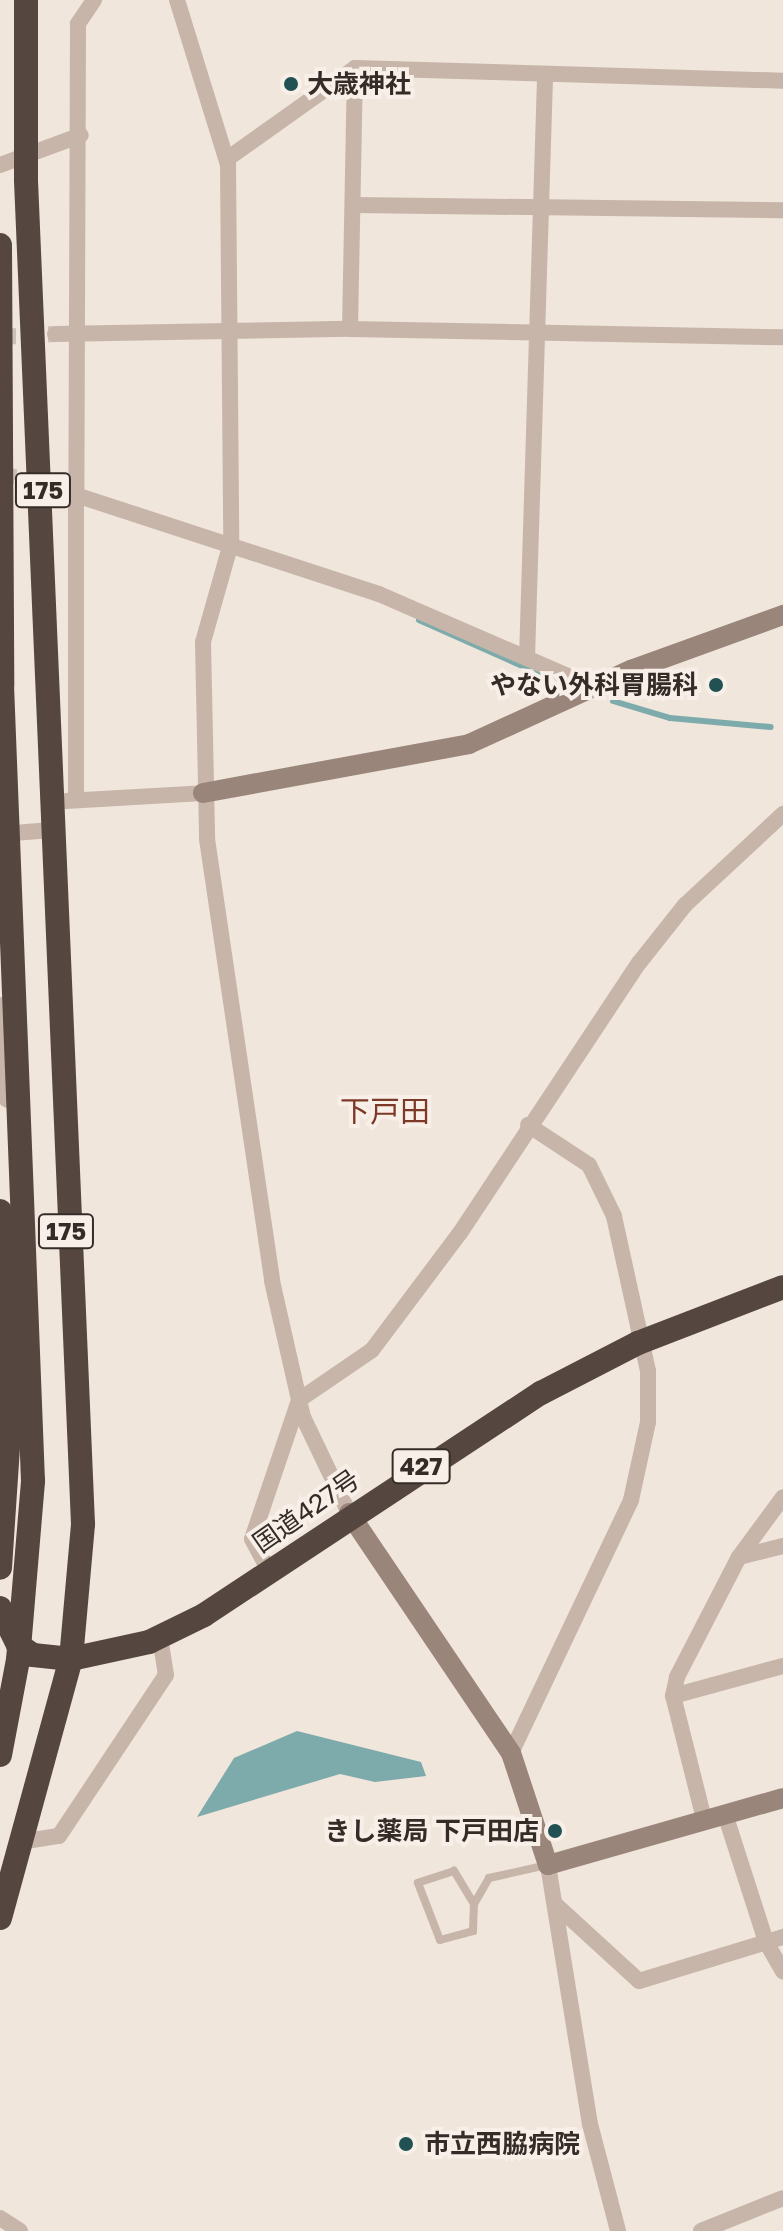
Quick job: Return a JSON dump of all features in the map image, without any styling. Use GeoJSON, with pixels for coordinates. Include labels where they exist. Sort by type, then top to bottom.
{"type":"FeatureCollection","features":[{"type":"Feature","properties":{"kind":"highway","name":"175"},"geometry":{"type":"LineString","coordinates":[[0,1918],[26,1841],[71,1659],[82,1473],[52,830],[64,801],[26,179],[26,0]]}},
{"type":"Feature","properties":{"kind":"highway","name":"175"},"geometry":{"type":"LineString","coordinates":[[0,245],[2,685],[33,1481],[18,1660],[0,1755]]}},
{"type":"Feature","properties":{"kind":"highway","name":"175"},"geometry":{"type":"LineString","coordinates":[[0,1211],[9,1362],[6,1510],[0,1568]]}},
{"type":"Feature","properties":{"kind":"highway","name":"国道427号"},"geometry":{"type":"LineString","coordinates":[[71,1659],[160,1637],[269,1571],[349,1513],[453,1445],[638,1343],[783,1287]]}},
{"type":"Feature","properties":{"kind":"highway"},"geometry":{"type":"LineString","coordinates":[[0,1608],[18,1645],[33,1655],[71,1659]]}},
{"type":"Feature","properties":{"kind":"street"},"geometry":{"type":"LineString","coordinates":[[94,0],[78,24],[81,135],[76,495],[64,801],[203,793],[422,758],[593,687],[783,615]]}},
{"type":"Feature","properties":{"kind":"street"},"geometry":{"type":"LineString","coordinates":[[177,0],[227,159],[230,549],[203,642],[203,793],[241,1096],[299,1400],[349,1513],[511,1753],[548,1865],[590,2124],[618,2231]]}},
{"type":"Feature","properties":{"kind":"street"},"geometry":{"type":"LineString","coordinates":[[227,159],[355,68],[545,79],[783,81]]}},
{"type":"Feature","properties":{"kind":"street"},"geometry":{"type":"LineString","coordinates":[[350,329],[355,205],[355,68]]}},
{"type":"Feature","properties":{"kind":"street"},"geometry":{"type":"LineString","coordinates":[[527,658],[546,207],[545,79]]}},
{"type":"Feature","properties":{"kind":"street"},"geometry":{"type":"LineString","coordinates":[[0,165],[81,135]]}},
{"type":"Feature","properties":{"kind":"street"},"geometry":{"type":"LineString","coordinates":[[355,205],[783,210]]}},
{"type":"Feature","properties":{"kind":"street"},"geometry":{"type":"LineString","coordinates":[[55,334],[350,329],[783,337]]}},
{"type":"Feature","properties":{"kind":"street"},"geometry":{"type":"LineString","coordinates":[[57,490],[230,549],[379,594],[593,687]]}},
{"type":"Feature","properties":{"kind":"street"},"geometry":{"type":"LineString","coordinates":[[269,1571],[252,1539],[299,1400],[372,1350],[685,905],[783,814]]}},
{"type":"Feature","properties":{"kind":"street"},"geometry":{"type":"LineString","coordinates":[[0,834],[52,830]]}},
{"type":"Feature","properties":{"kind":"street"},"geometry":{"type":"LineString","coordinates":[[0,1005],[27,1385],[6,1510]]}},
{"type":"Feature","properties":{"kind":"street"},"geometry":{"type":"LineString","coordinates":[[511,1753],[631,1500],[648,1422],[648,1371],[638,1343],[614,1216],[589,1165],[528,1125]]}},
{"type":"Feature","properties":{"kind":"street"},"geometry":{"type":"LineString","coordinates":[[704,1819],[673,1696],[739,1557],[783,1497]]}},
{"type":"Feature","properties":{"kind":"street"},"geometry":{"type":"LineString","coordinates":[[739,1557],[783,1546]]}},
{"type":"Feature","properties":{"kind":"street"},"geometry":{"type":"LineString","coordinates":[[26,1841],[59,1836],[166,1675],[160,1637]]}},
{"type":"Feature","properties":{"kind":"street"},"geometry":{"type":"LineString","coordinates":[[673,1696],[783,1666]]}},
{"type":"Feature","properties":{"kind":"street"},"geometry":{"type":"LineString","coordinates":[[548,1865],[783,1798]]}},
{"type":"Feature","properties":{"kind":"street"},"geometry":{"type":"LineString","coordinates":[[725,1814],[766,1942],[783,1972]]}},
{"type":"Feature","properties":{"kind":"street"},"geometry":{"type":"LineString","coordinates":[[557,1906],[639,1981],[783,1937]]}},
{"type":"Feature","properties":{"kind":"street"},"geometry":{"type":"LineString","coordinates":[[701,2231],[783,2198]]}},
{"type":"Feature","properties":{"kind":"street"},"geometry":{"type":"LineString","coordinates":[[0,2218],[20,2231]]}},
{"type":"Feature","properties":{"kind":"lane"},"geometry":{"type":"LineString","coordinates":[[474,1904],[454,1871],[418,1883],[440,1940],[473,1931],[474,1904],[489,1878],[548,1865]]}},
{"type":"Feature","properties":{"kind":"water"},"geometry":{"type":"Polygon","coordinates":[[[297,1731],[421,1762],[426,1776],[375,1782],[340,1774],[197,1817],[234,1758],[297,1731]]]}},
{"type":"Feature","properties":{"kind":"waterway"},"geometry":{"type":"LineString","coordinates":[[419,620],[558,682]]}},
{"type":"Feature","properties":{"kind":"waterway"},"geometry":{"type":"LineString","coordinates":[[613,701],[670,718],[771,727]]}},
{"type":"Feature","properties":{"kind":"tunnel"},"geometry":{"type":"LineString","coordinates":[[0,337],[55,334]]}},
{"type":"Feature","properties":{"kind":"tunnel"},"geometry":{"type":"LineString","coordinates":[[0,473],[48,487]]}},
{"type":"Feature","properties":{"kind":"place","name":"大歳神社"},"geometry":{"type":"Point","coordinates":[291,84]}},
{"type":"Feature","properties":{"kind":"place","name":"やない外科胃腸科"},"geometry":{"type":"Point","coordinates":[716,685]}},
{"type":"Feature","properties":{"kind":"place","name":"きし薬局 下戸田店"},"geometry":{"type":"Point","coordinates":[555,1831]}},
{"type":"Feature","properties":{"kind":"place","name":"市立西脇病院"},"geometry":{"type":"Point","coordinates":[406,2144]}},
{"type":"Feature","properties":{"kind":"district","name":"下戸田"},"geometry":{"type":"Point","coordinates":[385,1111]}}]}
